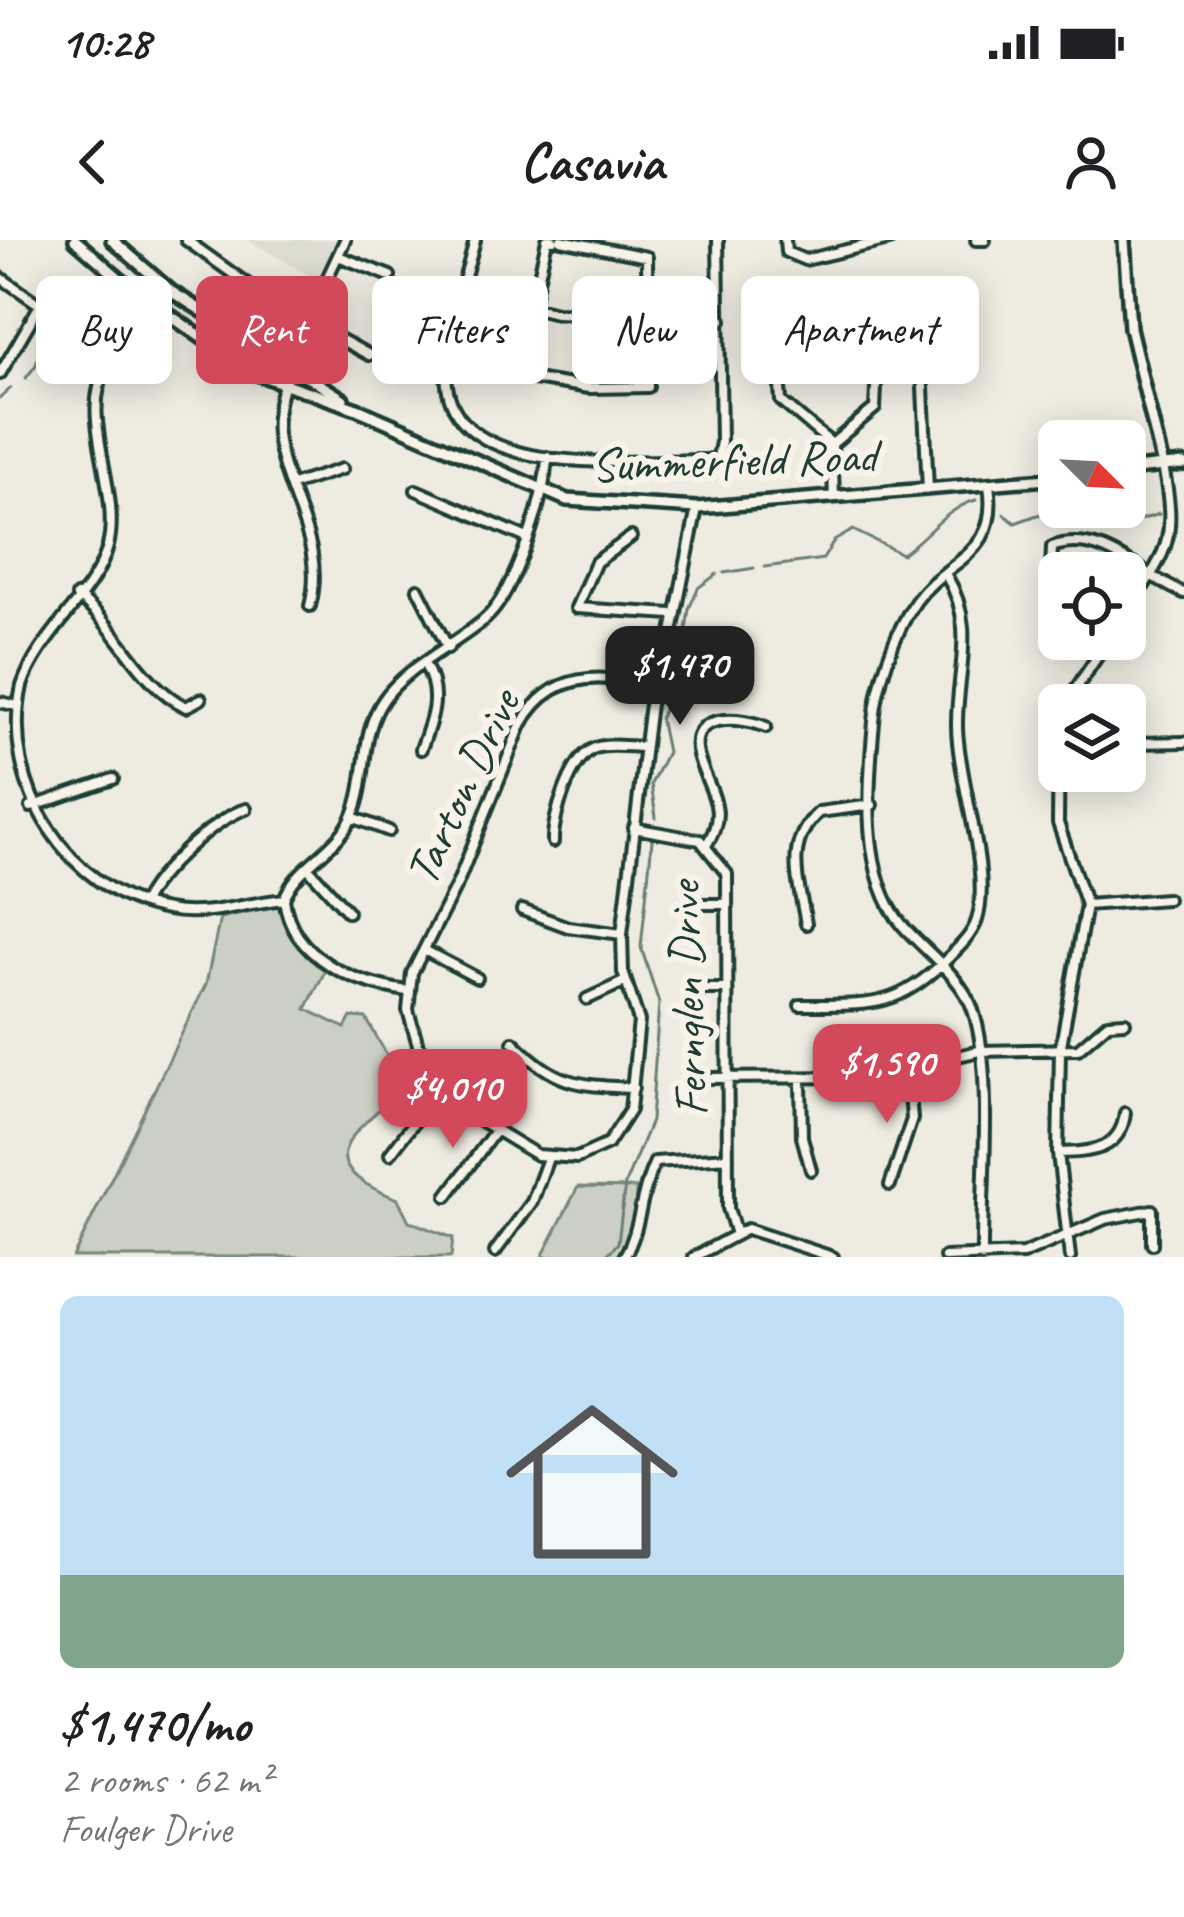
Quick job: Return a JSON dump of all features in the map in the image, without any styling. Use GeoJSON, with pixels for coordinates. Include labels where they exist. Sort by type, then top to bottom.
{"type":"FeatureCollection","features":[{"type":"Feature","properties":{"kind":"street","name":"Summerfield Road"},"geometry":{"type":"LineString","coordinates":[[75,240],[122,276]]}},
{"type":"Feature","properties":{"kind":"street","name":"Summerfield Road"},"geometry":{"type":"LineString","coordinates":[[112,240],[154,276]]}},
{"type":"Feature","properties":{"kind":"street"},"geometry":{"type":"LineString","coordinates":[[187,240],[241,276]]}},
{"type":"Feature","properties":{"kind":"street"},"geometry":{"type":"LineString","coordinates":[[330,276],[345,240]]}},
{"type":"Feature","properties":{"kind":"street"},"geometry":{"type":"LineString","coordinates":[[467,276],[475,240]]}},
{"type":"Feature","properties":{"kind":"street"},"geometry":{"type":"LineString","coordinates":[[538,276],[547,240],[647,257],[648,276]]}},
{"type":"Feature","properties":{"kind":"street"},"geometry":{"type":"LineString","coordinates":[[448,384],[447,390],[480,439],[508,452],[547,458],[718,457],[718,240]]}},
{"type":"Feature","properties":{"kind":"street"},"geometry":{"type":"LineString","coordinates":[[785,240],[786,252],[805,260],[889,240]]}},
{"type":"Feature","properties":{"kind":"street"},"geometry":{"type":"LineString","coordinates":[[976,240],[986,240]]}},
{"type":"Feature","properties":{"kind":"street"},"geometry":{"type":"LineString","coordinates":[[1124,240],[1130,328],[1173,517],[1165,551],[1146,582]]}},
{"type":"Feature","properties":{"kind":"street"},"geometry":{"type":"LineString","coordinates":[[338,256],[390,276]]}},
{"type":"Feature","properties":{"kind":"street"},"geometry":{"type":"LineString","coordinates":[[0,277],[36,302]]}},
{"type":"Feature","properties":{"kind":"street","name":"Summerfield Road"},"geometry":{"type":"LineString","coordinates":[[172,292],[196,307]]}},
{"type":"Feature","properties":{"kind":"street"},"geometry":{"type":"LineString","coordinates":[[832,445],[874,408],[878,348],[846,309],[814,296],[769,311],[764,330],[778,358],[781,401],[832,445],[834,498]]}},
{"type":"Feature","properties":{"kind":"street"},"geometry":{"type":"LineString","coordinates":[[0,374],[36,312]]}},
{"type":"Feature","properties":{"kind":"street","name":"Summerfield Road"},"geometry":{"type":"LineString","coordinates":[[172,315],[221,353],[283,386],[358,409]]}},
{"type":"Feature","properties":{"kind":"street"},"geometry":{"type":"LineString","coordinates":[[717,320],[721,320]]}},
{"type":"Feature","properties":{"kind":"street"},"geometry":{"type":"LineString","coordinates":[[348,343],[369,355]]}},
{"type":"Feature","properties":{"kind":"street"},"geometry":{"type":"LineString","coordinates":[[548,381],[589,388],[648,384]]}},
{"type":"Feature","properties":{"kind":"street"},"geometry":{"type":"LineString","coordinates":[[102,384],[95,410],[110,485],[108,548],[38,651],[17,706],[19,766],[31,807],[70,860],[110,890],[143,904],[205,912],[284,899],[338,841],[352,817],[379,708],[396,686],[496,608],[527,538],[542,493],[547,458]]}},
{"type":"Feature","properties":{"kind":"street","name":"Summerfield Road"},"geometry":{"type":"LineString","coordinates":[[317,384],[358,409],[542,493],[588,503],[698,508],[1038,480]]}},
{"type":"Feature","properties":{"kind":"street"},"geometry":{"type":"LineString","coordinates":[[923,384],[928,489]]}},
{"type":"Feature","properties":{"kind":"street"},"geometry":{"type":"LineString","coordinates":[[283,386],[276,429],[317,567],[310,606]]}},
{"type":"Feature","properties":{"kind":"street"},"geometry":{"type":"LineString","coordinates":[[1146,468],[1184,464]]}},
{"type":"Feature","properties":{"kind":"street"},"geometry":{"type":"LineString","coordinates":[[292,485],[342,469]]}},
{"type":"Feature","properties":{"kind":"street"},"geometry":{"type":"LineString","coordinates":[[982,1257],[979,1051],[971,1003],[889,904],[874,864],[872,805],[874,720],[889,659],[917,600],[980,544],[989,518],[989,485]]}},
{"type":"Feature","properties":{"kind":"street"},"geometry":{"type":"LineString","coordinates":[[416,490],[527,538]]}},
{"type":"Feature","properties":{"kind":"street"},"geometry":{"type":"LineString","coordinates":[[284,899],[291,924],[333,970],[359,983],[407,991],[412,1032],[451,1088],[494,1131],[548,1158],[588,1155],[608,1144],[626,1120],[639,1021],[626,981],[622,934],[643,748],[698,508]]}},
{"type":"Feature","properties":{"kind":"street"},"geometry":{"type":"LineString","coordinates":[[631,537],[596,562],[576,608],[673,614]]}},
{"type":"Feature","properties":{"kind":"street"},"geometry":{"type":"LineString","coordinates":[[1050,552],[1060,544],[1107,552]]}},
{"type":"Feature","properties":{"kind":"street"},"geometry":{"type":"LineString","coordinates":[[1146,574],[1184,593]]}},
{"type":"Feature","properties":{"kind":"street"},"geometry":{"type":"LineString","coordinates":[[800,1005],[893,1001],[968,937],[979,912],[973,821],[963,784],[957,725],[967,631],[946,575]]}},
{"type":"Feature","properties":{"kind":"street"},"geometry":{"type":"LineString","coordinates":[[418,589],[448,648]]}},
{"type":"Feature","properties":{"kind":"street"},"geometry":{"type":"LineString","coordinates":[[77,596],[96,610],[165,696],[186,707],[201,699]]}},
{"type":"Feature","properties":{"kind":"street"},"geometry":{"type":"LineString","coordinates":[[421,749],[435,705],[434,682],[424,665]]}},
{"type":"Feature","properties":{"kind":"street","name":"Tarton Drive"},"geometry":{"type":"LineString","coordinates":[[407,991],[458,882],[521,725],[539,696],[580,679],[625,680],[655,689]]}},
{"type":"Feature","properties":{"kind":"street"},"geometry":{"type":"LineString","coordinates":[[0,702],[17,706]]}},
{"type":"Feature","properties":{"kind":"street"},"geometry":{"type":"LineString","coordinates":[[707,844],[715,830],[718,803],[698,754],[699,737],[713,722],[734,716],[766,727]]}},
{"type":"Feature","properties":{"kind":"street"},"geometry":{"type":"LineString","coordinates":[[1146,742],[1184,742]]}},
{"type":"Feature","properties":{"kind":"street"},"geometry":{"type":"LineString","coordinates":[[553,842],[552,827],[582,759],[597,748],[643,748]]}},
{"type":"Feature","properties":{"kind":"street"},"geometry":{"type":"LineString","coordinates":[[31,807],[113,779]]}},
{"type":"Feature","properties":{"kind":"street"},"geometry":{"type":"LineString","coordinates":[[1058,792],[1058,824],[1086,905],[1060,1051],[1058,1153],[1064,1238],[1070,1257]]}},
{"type":"Feature","properties":{"kind":"street"},"geometry":{"type":"LineString","coordinates":[[806,924],[794,854],[798,836],[819,812],[872,805]]}},
{"type":"Feature","properties":{"kind":"street"},"geometry":{"type":"LineString","coordinates":[[143,904],[164,870],[232,812],[246,809]]}},
{"type":"Feature","properties":{"kind":"street"},"geometry":{"type":"LineString","coordinates":[[352,817],[388,831]]}},
{"type":"Feature","properties":{"kind":"street","name":"Fernglen Drive"},"geometry":{"type":"LineString","coordinates":[[634,828],[707,844],[727,874],[728,1157],[735,1232]]}},
{"type":"Feature","properties":{"kind":"street"},"geometry":{"type":"LineString","coordinates":[[308,868],[348,912]]}},
{"type":"Feature","properties":{"kind":"street"},"geometry":{"type":"LineString","coordinates":[[1086,905],[1167,899]]}},
{"type":"Feature","properties":{"kind":"street"},"geometry":{"type":"LineString","coordinates":[[693,904],[727,904]]}},
{"type":"Feature","properties":{"kind":"street"},"geometry":{"type":"LineString","coordinates":[[522,910],[568,927],[622,934]]}},
{"type":"Feature","properties":{"kind":"street"},"geometry":{"type":"LineString","coordinates":[[424,950],[477,978]]}},
{"type":"Feature","properties":{"kind":"street"},"geometry":{"type":"LineString","coordinates":[[587,999],[626,981]]}},
{"type":"Feature","properties":{"kind":"street"},"geometry":{"type":"LineString","coordinates":[[694,989],[727,988]]}},
{"type":"Feature","properties":{"kind":"street"},"geometry":{"type":"LineString","coordinates":[[694,1072],[801,1080],[908,1070],[979,1051],[1078,1049],[1108,1023],[1125,1022]]}},
{"type":"Feature","properties":{"kind":"street"},"geometry":{"type":"LineString","coordinates":[[513,1042],[548,1076],[578,1085],[633,1088]]}},
{"type":"Feature","properties":{"kind":"street"},"geometry":{"type":"LineString","coordinates":[[890,1185],[912,1119],[908,1070]]}},
{"type":"Feature","properties":{"kind":"street"},"geometry":{"type":"LineString","coordinates":[[801,1080],[802,1137],[812,1170]]}},
{"type":"Feature","properties":{"kind":"street"},"geometry":{"type":"LineString","coordinates":[[390,1154],[422,1112],[451,1088]]}},
{"type":"Feature","properties":{"kind":"street"},"geometry":{"type":"LineString","coordinates":[[1058,1153],[1104,1147],[1123,1128],[1125,1113]]}},
{"type":"Feature","properties":{"kind":"street"},"geometry":{"type":"LineString","coordinates":[[447,1196],[494,1131]]}},
{"type":"Feature","properties":{"kind":"street"},"geometry":{"type":"LineString","coordinates":[[624,1257],[638,1233],[641,1201],[655,1162],[728,1157]]}},
{"type":"Feature","properties":{"kind":"street"},"geometry":{"type":"LineString","coordinates":[[495,1252],[538,1191],[548,1158]]}},
{"type":"Feature","properties":{"kind":"street"},"geometry":{"type":"LineString","coordinates":[[945,1257],[1023,1254],[1114,1216],[1152,1210],[1152,1244]]}},
{"type":"Feature","properties":{"kind":"street"},"geometry":{"type":"LineString","coordinates":[[694,1257],[735,1232],[755,1229],[832,1257]]}},
{"type":"Feature","properties":{"kind":"shaded area"},"geometry":{"type":"Polygon","coordinates":[[[248,240],[336,240],[321,276],[310,276],[248,240]]]}},
{"type":"Feature","properties":{"kind":"shaded area"},"geometry":{"type":"Polygon","coordinates":[[[280,907],[290,930],[325,971],[306,1009],[345,1028],[351,1017],[366,1018],[404,1086],[347,1146],[345,1159],[351,1172],[398,1199],[409,1221],[453,1238],[451,1257],[73,1257],[206,984],[220,918],[280,907]]]}},
{"type":"Feature","properties":{"kind":"shaded area"},"geometry":{"type":"Polygon","coordinates":[[[578,1187],[636,1188],[635,1227],[619,1257],[542,1257],[578,1187]]]}},
{"type":"Feature","properties":{"kind":"waterway"},"geometry":{"type":"LineString","coordinates":[[26,378],[36,365]]}},
{"type":"Feature","properties":{"kind":"waterway"},"geometry":{"type":"LineString","coordinates":[[0,398],[11,388]]}},
{"type":"Feature","properties":{"kind":"waterway"},"geometry":{"type":"LineString","coordinates":[[765,567],[823,559],[834,541],[853,530],[902,554],[945,517],[976,500]]}},
{"type":"Feature","properties":{"kind":"waterway"},"geometry":{"type":"LineString","coordinates":[[1004,514],[1015,523],[1040,514],[1100,524],[1159,514]]}},
{"type":"Feature","properties":{"kind":"waterway"},"geometry":{"type":"LineString","coordinates":[[724,573],[754,568]]}},
{"type":"Feature","properties":{"kind":"waterway"},"geometry":{"type":"LineString","coordinates":[[656,818],[651,784],[667,752],[660,718],[683,651],[689,609],[698,588],[717,574]]}},
{"type":"Feature","properties":{"kind":"waterway"},"geometry":{"type":"LineString","coordinates":[[605,1257],[618,1243],[625,1184],[651,1121],[659,1003],[641,947],[652,840]]}}]}
